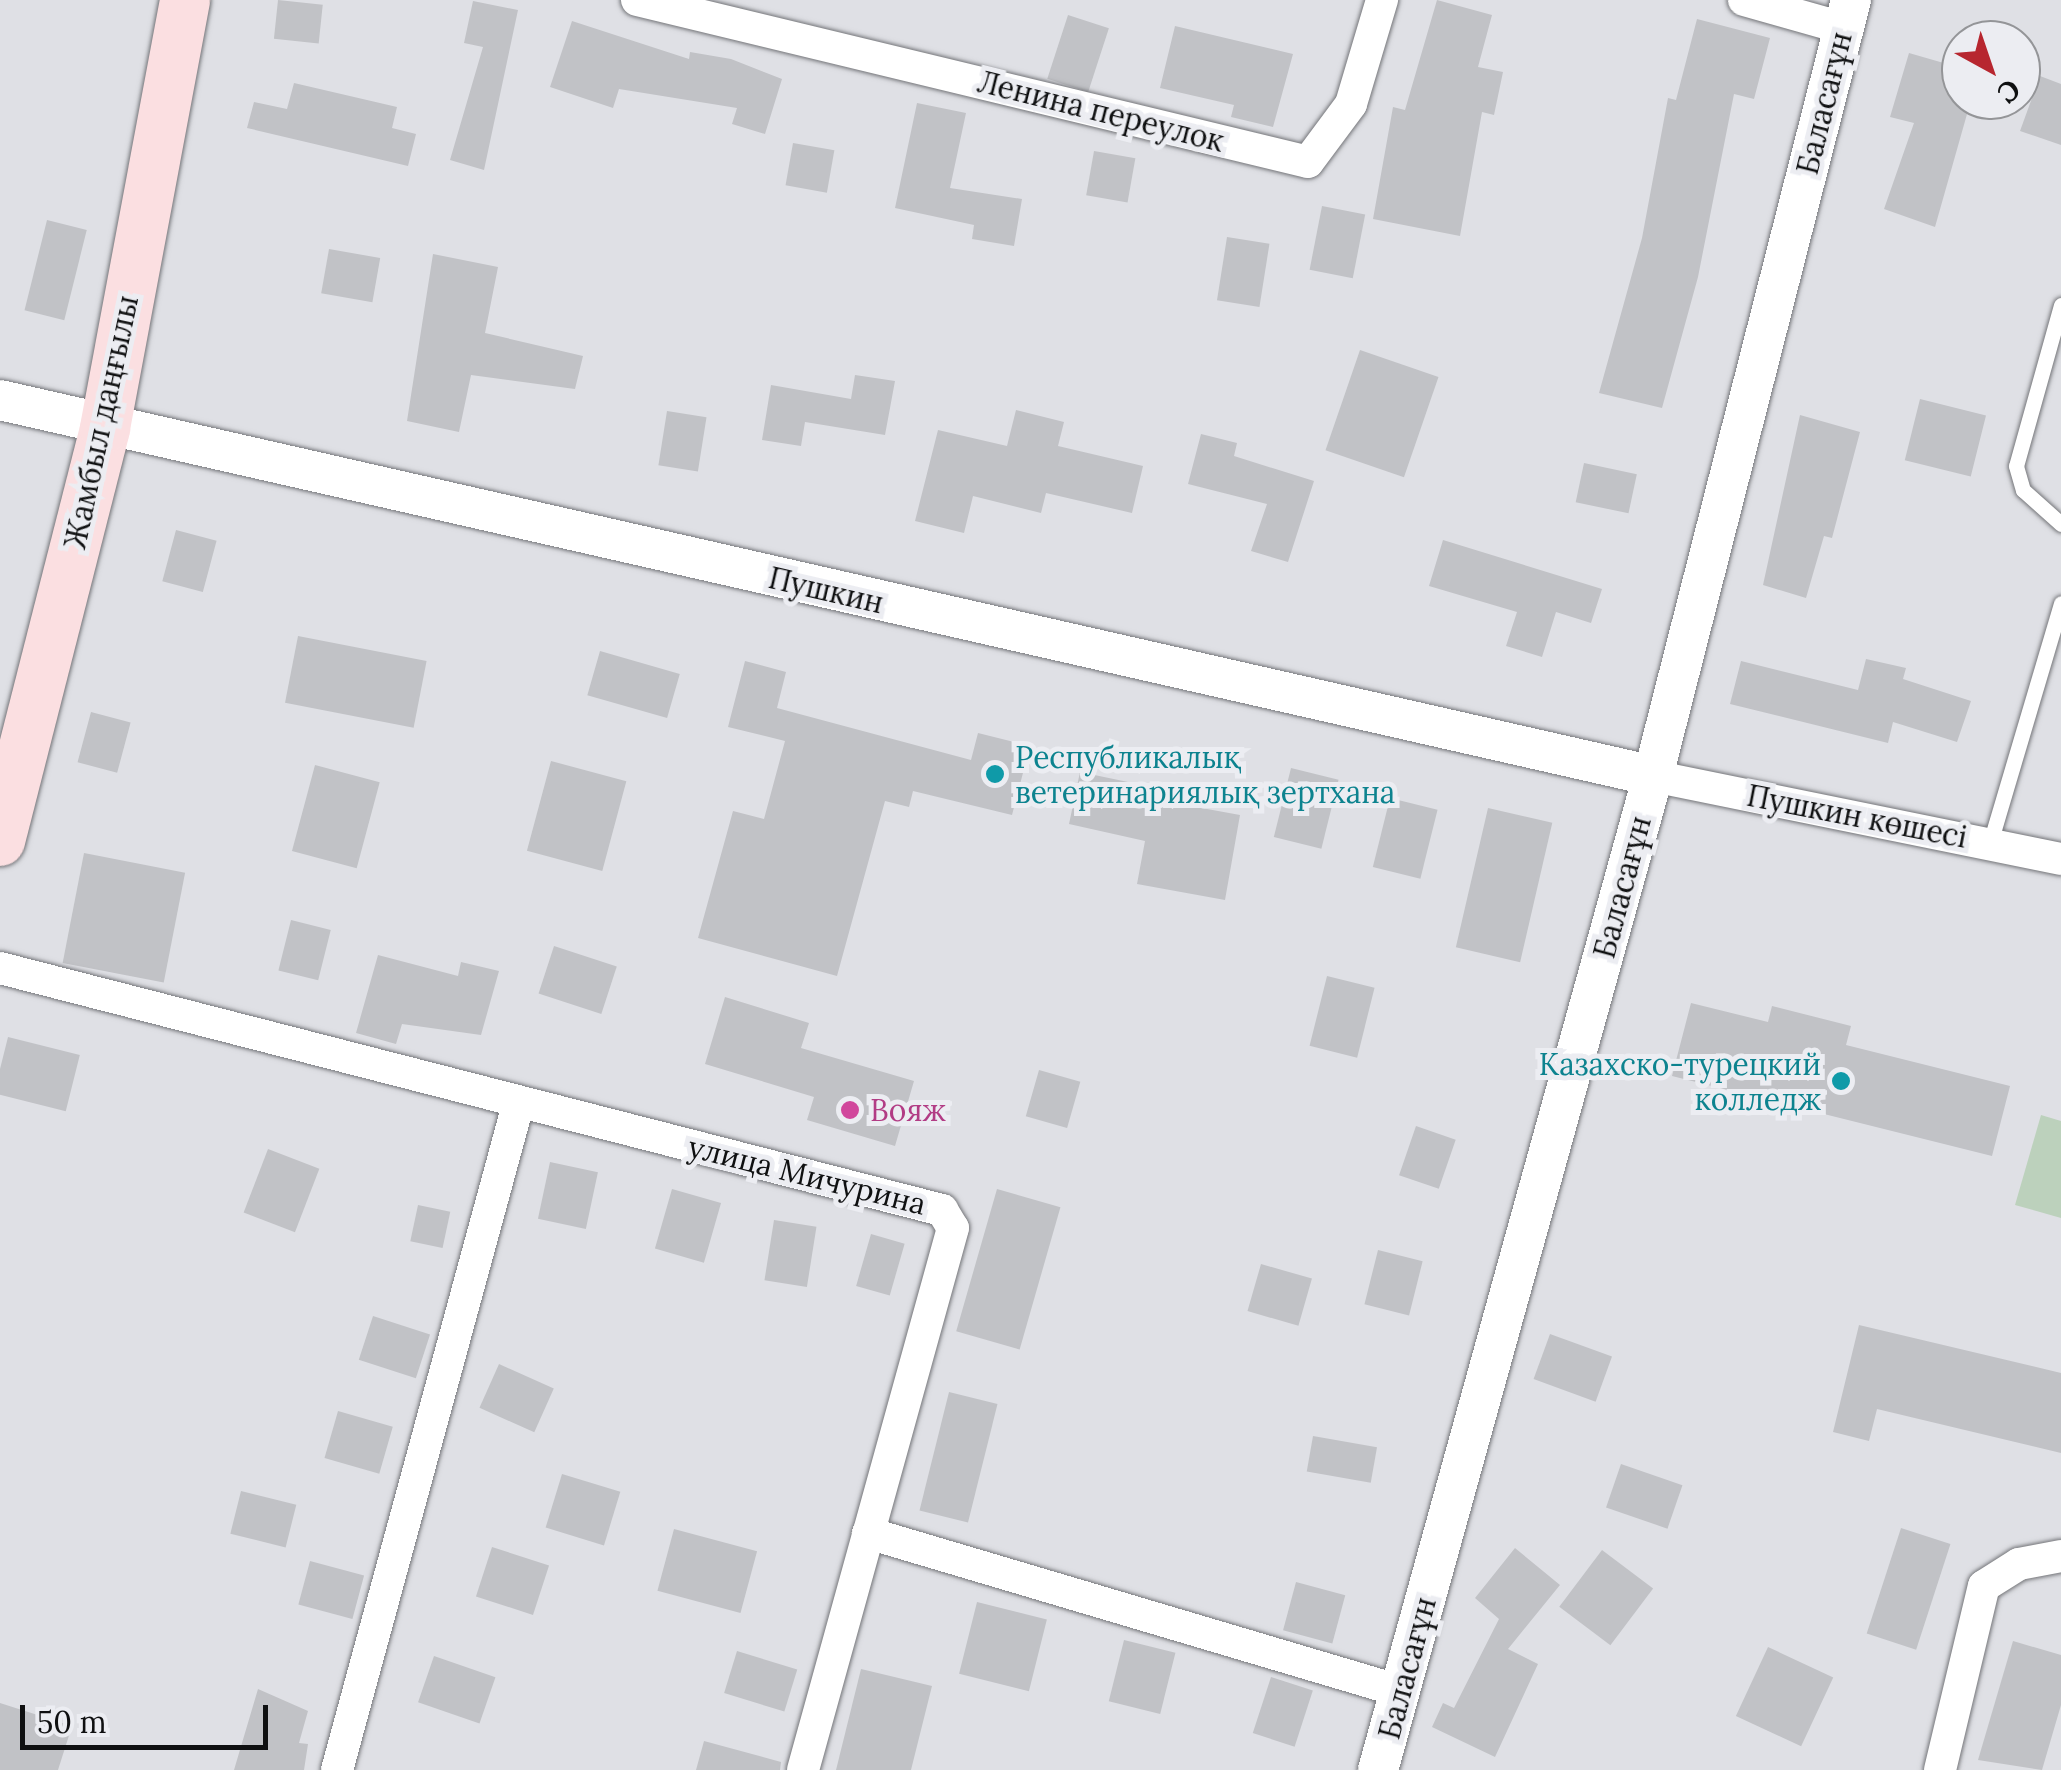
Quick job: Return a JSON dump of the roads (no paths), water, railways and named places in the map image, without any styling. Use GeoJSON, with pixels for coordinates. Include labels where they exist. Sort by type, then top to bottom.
{"type":"FeatureCollection","features":[{"type":"Feature","properties":{"kind":"main road","name":"Жамбыл даңғылы"},"geometry":{"type":"LineString","coordinates":[[0,841],[105,428],[185,0]]}},
{"type":"Feature","properties":{"kind":"street","name":"Ленина переулок"},"geometry":{"type":"LineString","coordinates":[[637,0],[720,9],[1308,162],[1350,104],[1382,0]]}},
{"type":"Feature","properties":{"kind":"street"},"geometry":{"type":"LineString","coordinates":[[1744,0],[1847,14]]}},
{"type":"Feature","properties":{"kind":"street","name":"Баласағұн"},"geometry":{"type":"LineString","coordinates":[[1378,1770],[1652,776],[1847,14]]}},
{"type":"Feature","properties":{"kind":"street","name":"Пушкин"},"geometry":{"type":"LineString","coordinates":[[0,400],[105,428],[1652,776]]}},
{"type":"Feature","properties":{"kind":"street","name":"Пушкин көшесі"},"geometry":{"type":"LineString","coordinates":[[1652,776],[2061,860]]}},
{"type":"Feature","properties":{"kind":"street","name":"улица Мичурина"},"geometry":{"type":"LineString","coordinates":[[0,968],[932,1206],[947,1216],[953,1228],[802,1770]]}},
{"type":"Feature","properties":{"kind":"street"},"geometry":{"type":"LineString","coordinates":[[337,1770],[519,1101]]}},
{"type":"Feature","properties":{"kind":"street"},"geometry":{"type":"LineString","coordinates":[[868,1532],[1400,1690]]}},
{"type":"Feature","properties":{"kind":"street"},"geometry":{"type":"LineString","coordinates":[[1940,1770],[1984,1586],[2019,1564],[2061,1556]]}},
{"type":"Feature","properties":{"kind":"lane"},"geometry":{"type":"LineString","coordinates":[[2061,306],[2016,466],[2024,490],[2061,524]]}},
{"type":"Feature","properties":{"kind":"lane"},"geometry":{"type":"LineString","coordinates":[[1990,843],[2061,602]]}},
{"type":"Feature","properties":{"kind":"place","name":"Республикалық ветеринариялық зертхана"},"geometry":{"type":"Point","coordinates":[995,774]}},
{"type":"Feature","properties":{"kind":"place","name":"Казахско-турецкий колледж"},"geometry":{"type":"Point","coordinates":[1841,1081]}},
{"type":"Feature","properties":{"kind":"place","name":"Вояж"},"geometry":{"type":"Point","coordinates":[850,1110]}}]}
